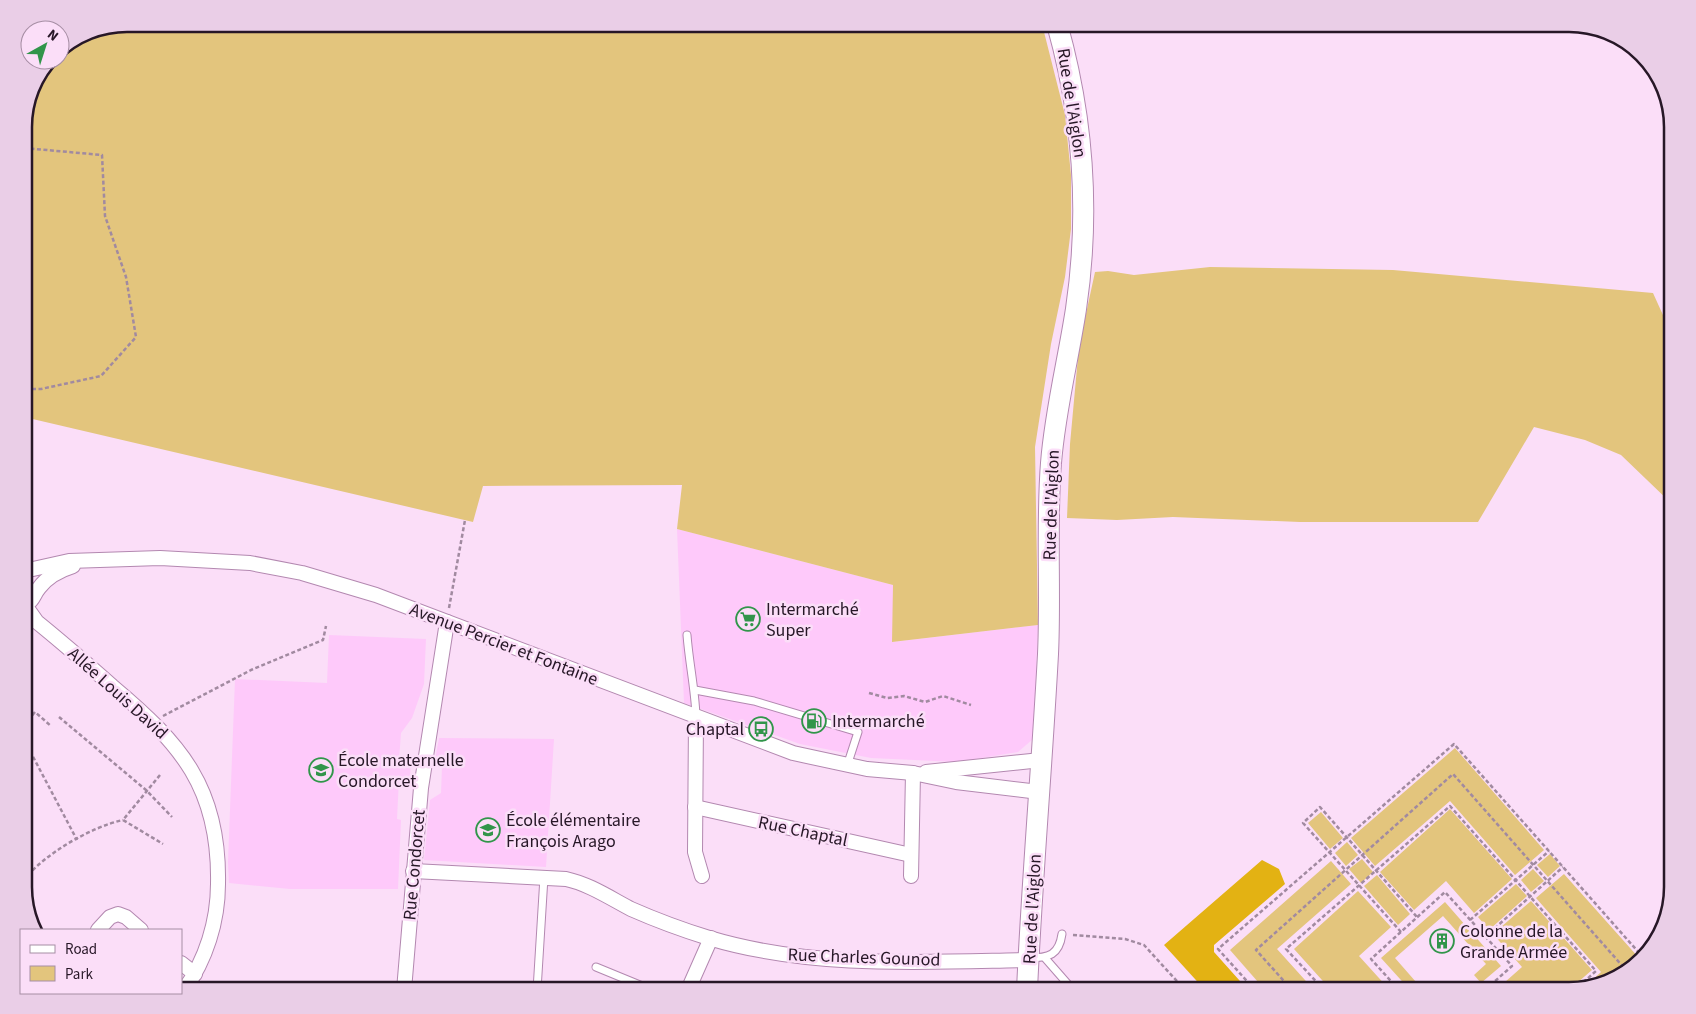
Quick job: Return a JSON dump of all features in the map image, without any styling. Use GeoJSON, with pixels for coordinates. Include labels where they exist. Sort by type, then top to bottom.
{"type":"FeatureCollection","features":[{"type":"Feature","properties":{"kind":"main road","name":"Rue de l'Aiglon"},"geometry":{"type":"LineString","coordinates":[[1029,982],[1034,959],[1039,792],[1048,631],[1050,466],[1078,294],[1083,214],[1077,114],[1059,32]]}},
{"type":"Feature","properties":{"kind":"street","name":"Avenue Percier et Fontaine"},"geometry":{"type":"LineString","coordinates":[[33,570],[62,562],[174,558],[216,560],[276,567],[348,585],[696,718],[793,753],[847,766],[912,773],[956,782],[1039,792]]}},
{"type":"Feature","properties":{"kind":"street","name":"Avenue Percier et Fontaine"},"geometry":{"type":"LineString","coordinates":[[33,599],[37,590],[58,572],[88,561]]}},
{"type":"Feature","properties":{"kind":"street","name":"Avenue Percier et Fontaine"},"geometry":{"type":"LineString","coordinates":[[33,578],[37,590]]}},
{"type":"Feature","properties":{"kind":"street","name":"Allée Louis David"},"geometry":{"type":"LineString","coordinates":[[33,617],[153,721],[173,742],[193,774],[206,802],[215,836],[218,868],[216,910],[207,945],[189,982]]}},
{"type":"Feature","properties":{"kind":"street","name":"Rue Condorcet"},"geometry":{"type":"LineString","coordinates":[[405,982],[421,788],[447,622]]}},
{"type":"Feature","properties":{"kind":"street"},"geometry":{"type":"LineString","coordinates":[[696,718],[695,852],[702,876]]}},
{"type":"Feature","properties":{"kind":"street","name":"Avenue Percier et Fontaine"},"geometry":{"type":"LineString","coordinates":[[912,773],[1041,760]]}},
{"type":"Feature","properties":{"kind":"street"},"geometry":{"type":"LineString","coordinates":[[911,876],[912,773]]}},
{"type":"Feature","properties":{"kind":"street","name":"Rue Chaptal"},"geometry":{"type":"LineString","coordinates":[[695,807],[911,855]]}},
{"type":"Feature","properties":{"kind":"street","name":"Rue Charles Gounod"},"geometry":{"type":"LineString","coordinates":[[413,871],[544,876],[580,882],[634,910],[711,938],[785,955],[830,959],[1034,959]]}},
{"type":"Feature","properties":{"kind":"street"},"geometry":{"type":"LineString","coordinates":[[99,929],[110,917],[118,914],[126,917],[141,929]]}},
{"type":"Feature","properties":{"kind":"street"},"geometry":{"type":"LineString","coordinates":[[692,982],[711,938]]}},
{"type":"Feature","properties":{"kind":"street"},"geometry":{"type":"LineString","coordinates":[[182,964],[194,974]]}},
{"type":"Feature","properties":{"kind":"lane"},"geometry":{"type":"LineString","coordinates":[[687,635],[690,669],[695,690],[696,718]]}},
{"type":"Feature","properties":{"kind":"lane"},"geometry":{"type":"LineString","coordinates":[[695,690],[754,701],[858,732],[847,766]]}},
{"type":"Feature","properties":{"kind":"lane"},"geometry":{"type":"LineString","coordinates":[[537,982],[544,876]]}},
{"type":"Feature","properties":{"kind":"lane"},"geometry":{"type":"LineString","coordinates":[[1062,934],[1057,949],[1034,959],[1063,982]]}},
{"type":"Feature","properties":{"kind":"lane"},"geometry":{"type":"LineString","coordinates":[[596,967],[633,982]]}},
{"type":"Feature","properties":{"kind":"path"},"geometry":{"type":"LineString","coordinates":[[33,149],[102,156],[105,216],[126,277],[136,337],[101,376],[41,389],[33,389]]}},
{"type":"Feature","properties":{"kind":"path"},"geometry":{"type":"LineString","coordinates":[[447,622],[465,520]]}},
{"type":"Feature","properties":{"kind":"path"},"geometry":{"type":"LineString","coordinates":[[153,721],[251,670],[323,640],[326,626]]}},
{"type":"Feature","properties":{"kind":"path"},"geometry":{"type":"LineString","coordinates":[[869,693],[887,698],[904,696],[925,702],[943,696],[971,705]]}},
{"type":"Feature","properties":{"kind":"path"},"geometry":{"type":"LineString","coordinates":[[33,714],[35,712],[51,726]]}},
{"type":"Feature","properties":{"kind":"path"},"geometry":{"type":"LineString","coordinates":[[58,717],[146,790],[172,817]]}},
{"type":"Feature","properties":{"kind":"path"},"geometry":{"type":"LineString","coordinates":[[1248,982],[1218,948],[1454,744],[1638,951]]}},
{"type":"Feature","properties":{"kind":"path"},"geometry":{"type":"LineString","coordinates":[[33,757],[77,840]]}},
{"type":"Feature","properties":{"kind":"path"},"geometry":{"type":"LineString","coordinates":[[1285,982],[1256,950],[1453,774],[1622,965]]}},
{"type":"Feature","properties":{"kind":"path"},"geometry":{"type":"LineString","coordinates":[[33,871],[43,860],[104,824],[122,820],[160,775]]}},
{"type":"Feature","properties":{"kind":"path"},"geometry":{"type":"LineString","coordinates":[[1317,982],[1286,949],[1450,806],[1596,971],[1586,980]]}},
{"type":"Feature","properties":{"kind":"path"},"geometry":{"type":"LineString","coordinates":[[1401,932],[1303,822],[1320,807],[1417,917]]}},
{"type":"Feature","properties":{"kind":"path"},"geometry":{"type":"LineString","coordinates":[[122,820],[163,844]]}},
{"type":"Feature","properties":{"kind":"path"},"geometry":{"type":"LineString","coordinates":[[1470,920],[1549,851]]}},
{"type":"Feature","properties":{"kind":"path"},"geometry":{"type":"LineString","coordinates":[[1485,937],[1563,867]]}},
{"type":"Feature","properties":{"kind":"path"},"geometry":{"type":"LineString","coordinates":[[1392,982],[1371,959],[1445,892],[1512,966],[1494,982]]}},
{"type":"Feature","properties":{"kind":"path"},"geometry":{"type":"LineString","coordinates":[[1062,934],[1138,943],[1150,950],[1178,982]]}},
{"type":"Feature","properties":{"kind":"shaded area"},"geometry":{"type":"Polygon","coordinates":[[[677,529],[893,585],[893,642],[1038,625],[1033,739],[1018,752],[957,762],[871,758],[800,744],[684,703],[677,529]]]}},
{"type":"Feature","properties":{"kind":"shaded area","name":"École maternelle Condorcet"},"geometry":{"type":"Polygon","coordinates":[[[329,635],[426,639],[424,684],[412,718],[401,733],[399,760],[411,761],[410,779],[399,779],[397,819],[401,820],[398,889],[290,889],[229,883],[228,862],[235,679],[327,683],[329,635]]]}},
{"type":"Feature","properties":{"kind":"shaded area","name":"École élémentaire François Arago"},"geometry":{"type":"Polygon","coordinates":[[[439,738],[554,739],[546,867],[424,860],[430,800],[441,793],[442,766],[434,765],[439,738]]]}},
{"type":"Feature","properties":{"kind":"shaded area"},"geometry":{"type":"Polygon","coordinates":[[[1262,860],[1279,869],[1285,884],[1214,945],[1214,952],[1241,982],[1198,982],[1164,945],[1262,860]]]}},
{"type":"Feature","properties":{"kind":"green space"},"geometry":{"type":"Polygon","coordinates":[[[1044,32],[1065,115],[1071,175],[1071,229],[1065,277],[1051,344],[1035,447],[1038,625],[892,642],[893,585],[677,529],[682,485],[483,486],[473,522],[33,419],[34,109],[45,80],[52,70],[70,70],[70,52],[91,40],[109,34],[121,33],[1044,32]]]}},
{"type":"Feature","properties":{"kind":"green space"},"geometry":{"type":"Polygon","coordinates":[[[1210,267],[1393,270],[1653,293],[1663,316],[1663,496],[1621,455],[1585,440],[1534,427],[1478,522],[1300,522],[1173,517],[1117,520],[1067,518],[1070,444],[1079,346],[1095,272],[1108,271],[1134,275],[1210,267]]]}},
{"type":"Feature","properties":{"kind":"green space"},"geometry":{"type":"Polygon","coordinates":[[[1455,748],[1544,850],[1515,875],[1450,801],[1375,866],[1351,838],[1455,748]]]}},
{"type":"Feature","properties":{"kind":"green space"},"geometry":{"type":"Polygon","coordinates":[[[1450,809],[1512,879],[1474,913],[1446,881],[1414,910],[1380,872],[1450,809]]]}},
{"type":"Feature","properties":{"kind":"green space"},"geometry":{"type":"Polygon","coordinates":[[[1321,812],[1343,838],[1330,849],[1308,823],[1321,812]]]}},
{"type":"Feature","properties":{"kind":"green space"},"geometry":{"type":"Polygon","coordinates":[[[1347,842],[1358,855],[1346,866],[1335,853],[1347,842]]]}},
{"type":"Feature","properties":{"kind":"green space"},"geometry":{"type":"Polygon","coordinates":[[[1550,854],[1560,866],[1548,877],[1537,865],[1550,854]]]}},
{"type":"Feature","properties":{"kind":"green space"},"geometry":{"type":"Polygon","coordinates":[[[1362,859],[1373,872],[1361,883],[1349,869],[1362,859]]]}},
{"type":"Feature","properties":{"kind":"green space"},"geometry":{"type":"Polygon","coordinates":[[[1331,861],[1351,884],[1277,949],[1307,982],[1258,982],[1230,950],[1331,861]]]}},
{"type":"Feature","properties":{"kind":"green space"},"geometry":{"type":"Polygon","coordinates":[[[1533,869],[1544,881],[1531,892],[1521,880],[1533,869]]]}},
{"type":"Feature","properties":{"kind":"green space"},"geometry":{"type":"Polygon","coordinates":[[[1564,874],[1636,954],[1616,969],[1595,977],[1601,972],[1536,898],[1564,874]]]}},
{"type":"Feature","properties":{"kind":"green space"},"geometry":{"type":"Polygon","coordinates":[[[1377,875],[1410,914],[1398,925],[1364,886],[1377,875]]]}},
{"type":"Feature","properties":{"kind":"green space"},"geometry":{"type":"Polygon","coordinates":[[[1516,884],[1527,896],[1489,930],[1478,917],[1516,884]]]}},
{"type":"Feature","properties":{"kind":"green space"},"geometry":{"type":"Polygon","coordinates":[[[1358,891],[1391,927],[1359,956],[1383,982],[1324,982],[1294,949],[1358,891]]]}},
{"type":"Feature","properties":{"kind":"green space"},"geometry":{"type":"Polygon","coordinates":[[[1531,901],[1592,970],[1579,981],[1505,982],[1522,967],[1493,934],[1531,901]]]}},
{"type":"Feature","properties":{"kind":"green space"},"geometry":{"type":"Polygon","coordinates":[[[1445,902],[1501,966],[1480,982],[1474,975],[1486,964],[1443,916],[1395,958],[1416,982],[1403,982],[1381,958],[1445,902]]]}},
{"type":"Feature","properties":{"kind":"place","name":"Intermarché Super"},"geometry":{"type":"Point","coordinates":[748,619]}},
{"type":"Feature","properties":{"kind":"place","name":"Intermarché"},"geometry":{"type":"Point","coordinates":[814,721]}},
{"type":"Feature","properties":{"kind":"place","name":"Chaptal"},"geometry":{"type":"Point","coordinates":[761,729]}},
{"type":"Feature","properties":{"kind":"place","name":"École maternelle Condorcet"},"geometry":{"type":"Point","coordinates":[321,770]}},
{"type":"Feature","properties":{"kind":"place","name":"École élémentaire François Arago"},"geometry":{"type":"Point","coordinates":[488,830]}},
{"type":"Feature","properties":{"kind":"place","name":"Colonne de la Grande Armée"},"geometry":{"type":"Point","coordinates":[1442,941]}}]}
